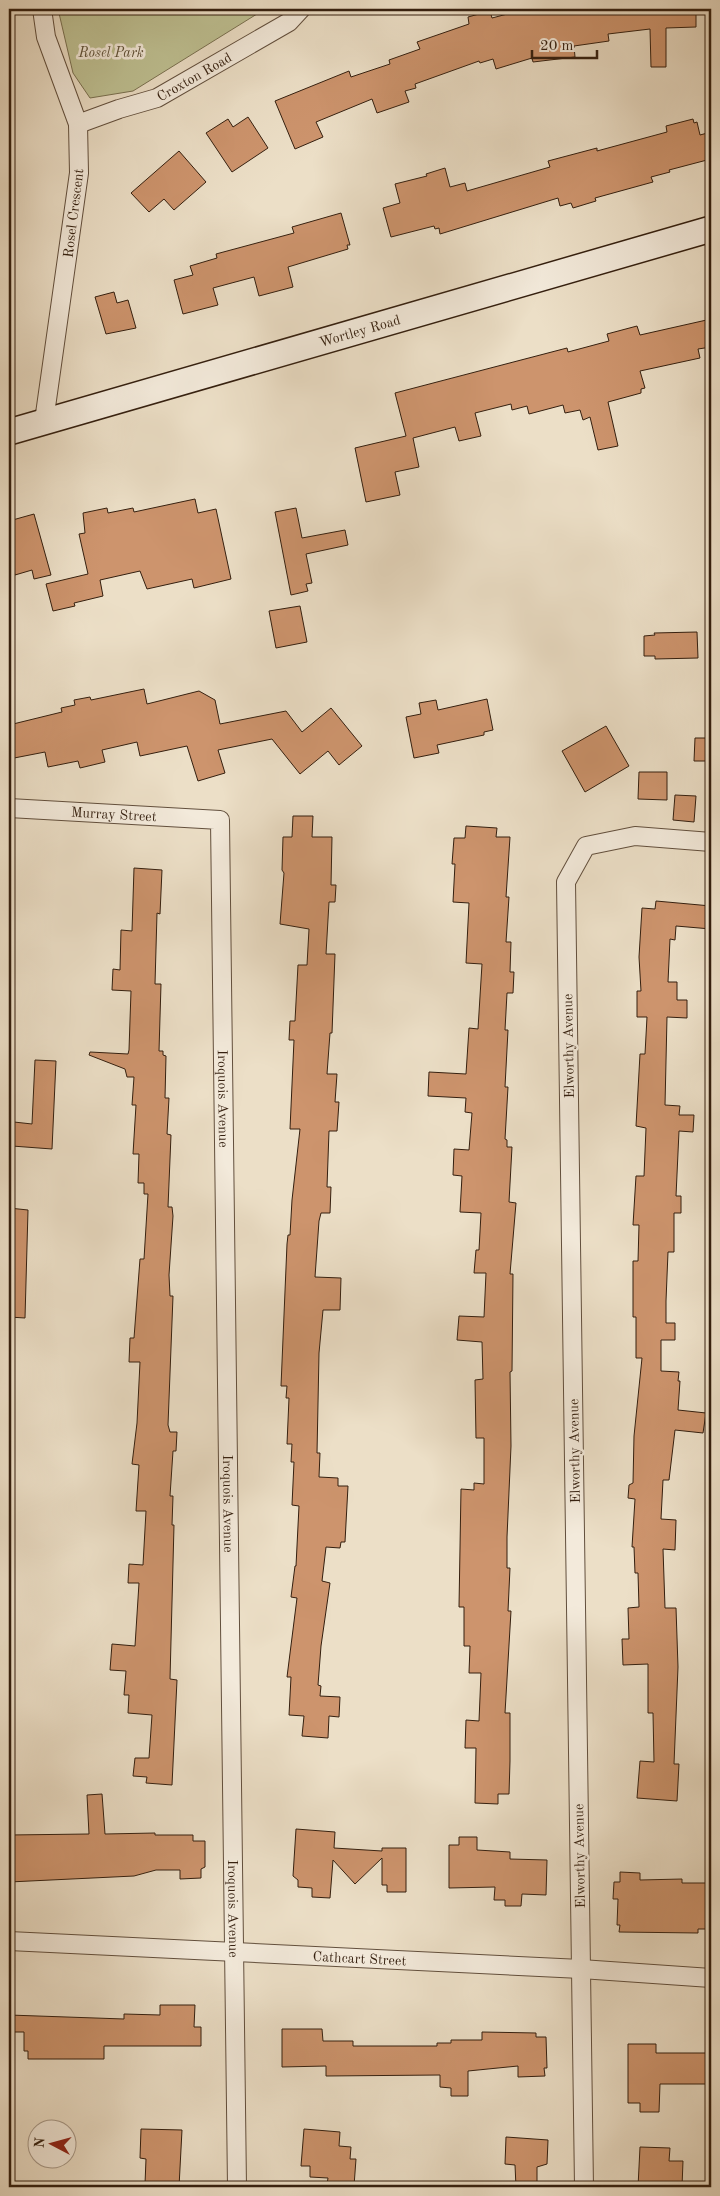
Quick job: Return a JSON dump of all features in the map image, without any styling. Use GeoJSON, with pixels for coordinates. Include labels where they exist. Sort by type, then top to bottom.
{"type":"FeatureCollection","features":[{"type":"Feature","properties":{"kind":"street","name":"Rosel Crescent"},"geometry":{"type":"LineString","coordinates":[[42,9],[46,37],[78,124],[79,172],[44,421]]}},
{"type":"Feature","properties":{"kind":"street","name":"Croxton Road"},"geometry":{"type":"LineString","coordinates":[[78,124],[156,98],[289,22],[301,9]]}},
{"type":"Feature","properties":{"kind":"street","name":"Wortley Road"},"geometry":{"type":"LineString","coordinates":[[9,432],[711,229]]}},
{"type":"Feature","properties":{"kind":"street","name":"Murray Street"},"geometry":{"type":"LineString","coordinates":[[9,808],[220,820]]}},
{"type":"Feature","properties":{"kind":"street","name":"Iroquois Avenue"},"geometry":{"type":"LineString","coordinates":[[220,820],[237,2187]]}},
{"type":"Feature","properties":{"kind":"street","name":"Elworthy Avenue"},"geometry":{"type":"LineString","coordinates":[[584,2187],[566,882],[586,846],[635,836],[711,842]]}},
{"type":"Feature","properties":{"kind":"street","name":"Cathcart Street"},"geometry":{"type":"LineString","coordinates":[[9,1941],[581,1969],[711,1978]]}},
{"type":"Feature","properties":{"kind":"green space","name":"Rosel Park"},"geometry":{"type":"Polygon","coordinates":[[[58,9],[265,9],[133,91],[90,98],[73,73],[58,9]]]}},
{"type":"Feature","properties":{"kind":"building"},"geometry":{"type":"Polygon","coordinates":[[[552,9],[553,14],[591,9],[696,9],[696,27],[666,28],[666,67],[651,67],[650,29],[608,34],[609,41],[574,46],[575,57],[533,62],[532,58],[496,69],[493,59],[480,63],[479,61],[415,84],[416,88],[405,91],[409,102],[377,113],[372,99],[316,122],[323,137],[295,149],[275,101],[349,71],[351,77],[390,64],[389,60],[420,49],[417,42],[469,24],[468,17],[490,11],[492,18],[515,12],[552,9]]]}},
{"type":"Feature","properties":{"kind":"building"},"geometry":{"type":"Polygon","coordinates":[[[248,117],[268,148],[232,172],[206,133],[228,119],[233,127],[248,117]]]}},
{"type":"Feature","properties":{"kind":"building"},"geometry":{"type":"Polygon","coordinates":[[[693,119],[694,123],[697,122],[700,135],[711,132],[711,153],[706,154],[707,160],[651,177],[653,182],[595,198],[596,201],[573,208],[571,203],[560,206],[558,198],[440,234],[439,228],[435,229],[434,226],[391,237],[383,208],[400,203],[395,184],[427,176],[426,174],[445,168],[450,187],[465,183],[467,191],[550,167],[548,161],[597,148],[597,151],[667,132],[666,126],[693,119]]]}},
{"type":"Feature","properties":{"kind":"building"},"geometry":{"type":"Polygon","coordinates":[[[179,151],[206,182],[174,210],[164,199],[149,212],[131,193],[179,151]]]}},
{"type":"Feature","properties":{"kind":"building"},"geometry":{"type":"Polygon","coordinates":[[[341,213],[350,245],[347,245],[348,249],[288,267],[293,287],[259,296],[254,277],[213,288],[218,305],[183,314],[174,280],[193,275],[190,266],[217,258],[216,254],[294,233],[292,227],[341,213]]]}},
{"type":"Feature","properties":{"kind":"building"},"geometry":{"type":"Polygon","coordinates":[[[114,292],[117,303],[128,300],[136,328],[106,334],[95,297],[114,292]]]}},
{"type":"Feature","properties":{"kind":"building"},"geometry":{"type":"Polygon","coordinates":[[[711,319],[711,347],[698,349],[700,358],[640,371],[645,388],[641,389],[641,393],[608,402],[618,446],[598,450],[590,417],[583,420],[580,410],[565,413],[563,405],[529,414],[527,406],[512,410],[511,404],[475,413],[481,436],[459,441],[455,427],[413,438],[419,467],[395,472],[400,495],[366,502],[355,448],[406,436],[395,393],[567,348],[568,352],[609,341],[607,334],[637,326],[640,335],[711,319]]]}},
{"type":"Feature","properties":{"kind":"building"},"geometry":{"type":"Polygon","coordinates":[[[195,499],[198,513],[216,509],[231,579],[194,588],[192,579],[147,589],[140,571],[100,580],[103,596],[74,603],[75,606],[53,611],[46,584],[88,574],[79,534],[85,533],[83,513],[107,508],[108,513],[133,508],[134,512],[195,499]]]}},
{"type":"Feature","properties":{"kind":"building"},"geometry":{"type":"Polygon","coordinates":[[[296,508],[302,538],[345,530],[348,545],[306,554],[312,583],[306,584],[308,591],[291,595],[275,512],[296,508]]]}},
{"type":"Feature","properties":{"kind":"building"},"geometry":{"type":"Polygon","coordinates":[[[34,514],[51,575],[34,579],[32,570],[15,575],[9,552],[9,521],[34,514]]]}},
{"type":"Feature","properties":{"kind":"building"},"geometry":{"type":"Polygon","coordinates":[[[300,606],[307,642],[276,648],[269,611],[300,606]]]}},
{"type":"Feature","properties":{"kind":"building"},"geometry":{"type":"Polygon","coordinates":[[[697,632],[698,658],[655,659],[655,656],[644,656],[644,636],[655,635],[654,633],[697,632]]]}},
{"type":"Feature","properties":{"kind":"building"},"geometry":{"type":"Polygon","coordinates":[[[144,689],[147,704],[199,691],[215,700],[220,724],[286,711],[302,732],[331,708],[362,746],[339,765],[328,751],[300,774],[272,739],[218,750],[225,773],[198,781],[187,746],[140,756],[137,742],[102,750],[105,762],[80,768],[78,761],[48,767],[45,752],[9,759],[9,725],[62,712],[61,708],[75,705],[74,700],[90,697],[91,700],[144,689]]]}},
{"type":"Feature","properties":{"kind":"building"},"geometry":{"type":"Polygon","coordinates":[[[487,699],[493,730],[484,732],[484,735],[437,745],[439,753],[414,758],[406,717],[421,714],[419,703],[436,700],[438,710],[487,699]]]}},
{"type":"Feature","properties":{"kind":"building"},"geometry":{"type":"Polygon","coordinates":[[[606,726],[629,766],[585,792],[562,751],[606,726]]]}},
{"type":"Feature","properties":{"kind":"building"},"geometry":{"type":"Polygon","coordinates":[[[695,738],[711,738],[711,761],[694,761],[695,738]]]}},
{"type":"Feature","properties":{"kind":"building"},"geometry":{"type":"Polygon","coordinates":[[[639,772],[667,772],[667,800],[638,799],[639,772]]]}},
{"type":"Feature","properties":{"kind":"building"},"geometry":{"type":"Polygon","coordinates":[[[675,795],[696,796],[694,822],[673,820],[675,795]]]}},
{"type":"Feature","properties":{"kind":"building"},"geometry":{"type":"Polygon","coordinates":[[[293,816],[313,816],[312,837],[332,837],[331,885],[336,885],[335,902],[329,902],[326,954],[335,954],[332,1033],[330,1033],[327,1074],[337,1074],[335,1102],[339,1102],[337,1131],[329,1131],[327,1187],[331,1187],[330,1213],[321,1213],[319,1221],[315,1277],[341,1278],[340,1310],[323,1310],[319,1353],[317,1453],[320,1453],[319,1477],[338,1478],[338,1486],[348,1486],[345,1542],[341,1542],[340,1548],[326,1547],[322,1581],[330,1583],[321,1646],[318,1685],[321,1686],[320,1696],[340,1697],[339,1717],[329,1716],[328,1738],[302,1736],[304,1716],[289,1715],[291,1677],[287,1677],[297,1598],[291,1597],[296,1566],[299,1506],[292,1505],[294,1462],[291,1462],[292,1444],[287,1444],[289,1398],[286,1398],[287,1386],[281,1386],[287,1244],[288,1235],[290,1235],[300,1129],[290,1129],[294,1040],[289,1040],[290,1021],[295,1021],[298,965],[307,965],[309,929],[280,924],[284,873],[282,870],[283,837],[292,837],[293,816]]]}},
{"type":"Feature","properties":{"kind":"building"},"geometry":{"type":"Polygon","coordinates":[[[466,826],[497,828],[496,837],[510,837],[506,897],[509,897],[506,942],[511,942],[510,972],[514,972],[513,993],[507,993],[505,1030],[508,1030],[505,1087],[508,1087],[505,1139],[507,1140],[507,1147],[512,1147],[509,1202],[516,1203],[510,1274],[513,1274],[512,1371],[510,1372],[511,1446],[507,1568],[510,1568],[508,1611],[511,1611],[505,1713],[510,1713],[510,1761],[509,1794],[498,1794],[498,1804],[475,1803],[476,1748],[465,1748],[466,1720],[479,1721],[481,1673],[469,1673],[470,1646],[464,1646],[464,1607],[459,1607],[461,1489],[474,1490],[474,1483],[484,1484],[484,1438],[476,1438],[475,1380],[483,1379],[482,1342],[457,1340],[459,1316],[484,1317],[486,1273],[474,1273],[476,1250],[479,1250],[481,1213],[460,1212],[462,1176],[453,1175],[454,1149],[469,1150],[472,1113],[465,1112],[466,1098],[428,1096],[429,1072],[466,1074],[469,1028],[478,1029],[482,964],[466,963],[469,903],[453,902],[455,864],[452,864],[454,838],[465,838],[466,826]]]}},
{"type":"Feature","properties":{"kind":"building"},"geometry":{"type":"Polygon","coordinates":[[[134,868],[162,870],[160,914],[157,913],[155,984],[161,984],[159,1051],[163,1051],[163,1055],[166,1056],[165,1098],[169,1098],[167,1134],[171,1135],[168,1207],[172,1207],[173,1216],[169,1275],[170,1296],[173,1296],[168,1425],[170,1432],[177,1432],[176,1451],[173,1451],[170,1496],[173,1496],[172,1525],[174,1525],[170,1679],[177,1680],[172,1785],[146,1783],[147,1777],[133,1776],[135,1758],[149,1758],[152,1715],[128,1713],[129,1695],[124,1695],[126,1671],[110,1670],[112,1644],[135,1646],[139,1583],[128,1583],[129,1564],[143,1565],[146,1511],[136,1511],[139,1465],[132,1464],[137,1423],[140,1362],[129,1362],[130,1338],[134,1338],[140,1259],[144,1259],[148,1194],[144,1194],[144,1183],[138,1183],[139,1154],[133,1154],[136,1105],[132,1105],[134,1077],[127,1077],[125,1069],[89,1055],[90,1052],[128,1054],[129,1050],[131,991],[112,990],[113,969],[120,970],[121,930],[132,931],[134,868]]]}},
{"type":"Feature","properties":{"kind":"building"},"geometry":{"type":"Polygon","coordinates":[[[656,901],[711,906],[711,929],[676,926],[675,940],[670,939],[668,982],[677,982],[677,1000],[687,1000],[687,1018],[667,1017],[665,1105],[680,1106],[679,1115],[694,1115],[693,1132],[679,1131],[676,1196],[681,1196],[681,1213],[674,1213],[674,1252],[668,1252],[666,1301],[666,1323],[675,1323],[675,1340],[661,1340],[661,1371],[679,1372],[678,1410],[706,1413],[703,1433],[675,1430],[669,1480],[663,1480],[661,1519],[676,1520],[675,1550],[663,1549],[665,1608],[676,1608],[678,1667],[674,1764],[679,1764],[677,1801],[637,1798],[640,1761],[654,1762],[653,1713],[648,1713],[648,1664],[623,1665],[622,1639],[629,1639],[628,1608],[639,1607],[638,1573],[635,1573],[634,1547],[632,1547],[635,1499],[628,1498],[629,1485],[633,1483],[634,1436],[642,1358],[636,1358],[636,1317],[633,1317],[633,1261],[638,1261],[639,1225],[633,1225],[636,1176],[644,1176],[646,1128],[636,1126],[640,1054],[645,1054],[647,1017],[637,1017],[637,991],[641,991],[639,957],[642,908],[655,909],[656,901]]]}},
{"type":"Feature","properties":{"kind":"building"},"geometry":{"type":"Polygon","coordinates":[[[35,1060],[56,1061],[52,1149],[12,1146],[14,1122],[32,1124],[35,1060]]]}},
{"type":"Feature","properties":{"kind":"building"},"geometry":{"type":"Polygon","coordinates":[[[9,1208],[28,1210],[25,1318],[9,1317],[9,1208]]]}},
{"type":"Feature","properties":{"kind":"building"},"geometry":{"type":"Polygon","coordinates":[[[102,1794],[105,1834],[155,1833],[155,1835],[193,1835],[193,1841],[205,1841],[205,1867],[201,1869],[201,1878],[180,1879],[180,1870],[156,1870],[134,1876],[9,1882],[9,1835],[89,1834],[87,1795],[102,1794]]]}},
{"type":"Feature","properties":{"kind":"building"},"geometry":{"type":"Polygon","coordinates":[[[296,1829],[335,1832],[334,1848],[382,1851],[382,1848],[406,1848],[406,1892],[387,1892],[387,1885],[382,1885],[382,1858],[355,1884],[333,1860],[330,1898],[312,1897],[312,1888],[298,1887],[298,1880],[293,1876],[296,1829]]]}},
{"type":"Feature","properties":{"kind":"building"},"geometry":{"type":"Polygon","coordinates":[[[459,1837],[477,1837],[477,1850],[510,1852],[510,1859],[547,1860],[546,1895],[522,1894],[521,1906],[505,1906],[505,1900],[494,1900],[495,1887],[449,1888],[449,1845],[459,1845],[459,1837]]]}},
{"type":"Feature","properties":{"kind":"building"},"geometry":{"type":"Polygon","coordinates":[[[620,1872],[640,1873],[640,1880],[682,1879],[682,1883],[707,1883],[707,1893],[711,1893],[711,1929],[698,1929],[698,1933],[619,1932],[620,1925],[617,1925],[618,1899],[613,1899],[614,1882],[620,1882],[620,1872]]]}},
{"type":"Feature","properties":{"kind":"building"},"geometry":{"type":"Polygon","coordinates":[[[160,2005],[195,2005],[194,2027],[201,2027],[201,2046],[104,2046],[104,2059],[28,2059],[28,2051],[24,2051],[24,2032],[9,2032],[9,2015],[124,2019],[124,2014],[160,2015],[160,2005]]]}},
{"type":"Feature","properties":{"kind":"building"},"geometry":{"type":"Polygon","coordinates":[[[282,2029],[322,2029],[323,2041],[353,2041],[353,2046],[437,2046],[437,2043],[451,2043],[451,2040],[482,2040],[482,2032],[536,2033],[536,2037],[546,2037],[547,2068],[544,2068],[545,2076],[518,2077],[518,2066],[468,2071],[468,2096],[451,2096],[451,2088],[440,2087],[440,2075],[326,2076],[326,2066],[282,2067],[282,2029]]]}},
{"type":"Feature","properties":{"kind":"building"},"geometry":{"type":"Polygon","coordinates":[[[628,2044],[656,2044],[656,2053],[708,2053],[708,2084],[660,2084],[659,2112],[640,2112],[640,2103],[628,2103],[628,2044]]]}},
{"type":"Feature","properties":{"kind":"building"},"geometry":{"type":"Polygon","coordinates":[[[141,2129],[182,2130],[179,2187],[151,2187],[151,2184],[145,2184],[146,2159],[140,2158],[141,2129]]]}},
{"type":"Feature","properties":{"kind":"building"},"geometry":{"type":"Polygon","coordinates":[[[304,2129],[340,2132],[339,2146],[351,2147],[350,2159],[356,2159],[354,2186],[327,2184],[328,2178],[310,2177],[310,2166],[301,2166],[304,2129]]]}},
{"type":"Feature","properties":{"kind":"building"},"geometry":{"type":"Polygon","coordinates":[[[506,2137],[548,2140],[547,2164],[537,2167],[537,2187],[516,2187],[515,2165],[505,2164],[506,2137]]]}},
{"type":"Feature","properties":{"kind":"building"},"geometry":{"type":"Polygon","coordinates":[[[640,2147],[670,2148],[669,2161],[683,2161],[682,2187],[638,2187],[640,2147]]]}}]}
